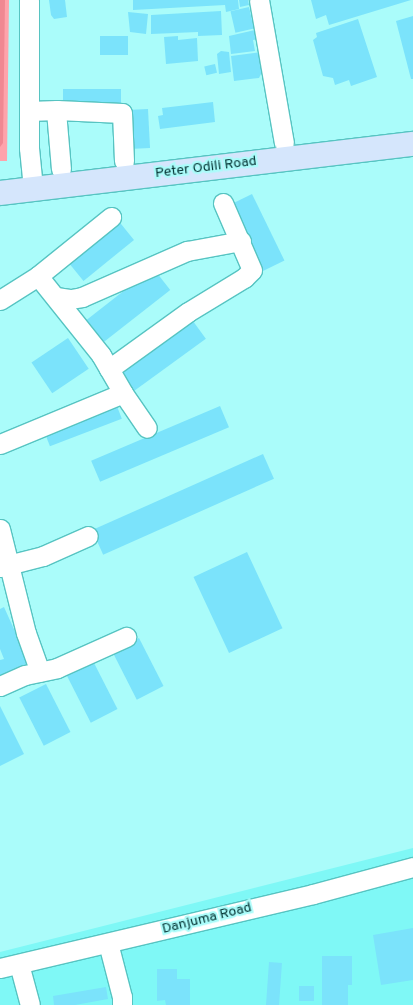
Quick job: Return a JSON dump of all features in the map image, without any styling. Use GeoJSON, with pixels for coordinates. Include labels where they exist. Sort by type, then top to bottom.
{"type":"FeatureCollection","features":[{"type":"Feature","properties":{"kind":"main road","name":"Peter Odili Road"},"geometry":{"type":"LineString","coordinates":[[0,193],[60,170],[124,161],[413,130]]}},
{"type":"Feature","properties":{"kind":"main road","name":"Peter Odili Road"},"geometry":{"type":"LineString","coordinates":[[0,177],[32,181],[413,144]]}},
{"type":"Feature","properties":{"kind":"street"},"geometry":{"type":"LineString","coordinates":[[29,0],[29,111],[32,181]]}},
{"type":"Feature","properties":{"kind":"street"},"geometry":{"type":"LineString","coordinates":[[258,0],[284,143]]}},
{"type":"Feature","properties":{"kind":"street"},"geometry":{"type":"LineString","coordinates":[[29,111],[122,113],[124,116],[124,161]]}},
{"type":"Feature","properties":{"kind":"street"},"geometry":{"type":"LineString","coordinates":[[56,111],[60,170]]}},
{"type":"Feature","properties":{"kind":"street"},"geometry":{"type":"LineString","coordinates":[[110,369],[188,312],[252,270],[223,203]]}},
{"type":"Feature","properties":{"kind":"street"},"geometry":{"type":"LineString","coordinates":[[0,300],[38,276],[111,216]]}},
{"type":"Feature","properties":{"kind":"street"},"geometry":{"type":"LineString","coordinates":[[56,297],[71,299],[82,297],[187,251],[241,241]]}},
{"type":"Feature","properties":{"kind":"street"},"geometry":{"type":"LineString","coordinates":[[38,276],[101,355],[123,393],[147,428]]}},
{"type":"Feature","properties":{"kind":"street"},"geometry":{"type":"LineString","coordinates":[[0,444],[123,393]]}},
{"type":"Feature","properties":{"kind":"street"},"geometry":{"type":"LineString","coordinates":[[0,529],[4,566],[40,672]]}},
{"type":"Feature","properties":{"kind":"street"},"geometry":{"type":"LineString","coordinates":[[4,566],[43,556],[88,536]]}},
{"type":"Feature","properties":{"kind":"street"},"geometry":{"type":"LineString","coordinates":[[0,686],[26,675],[57,668],[126,637]]}},
{"type":"Feature","properties":{"kind":"street","name":"Danjuma Road"},"geometry":{"type":"LineString","coordinates":[[0,968],[313,894],[413,867]]}},
{"type":"Feature","properties":{"kind":"street"},"geometry":{"type":"LineString","coordinates":[[108,943],[122,997],[122,1005]]}},
{"type":"Feature","properties":{"kind":"street"},"geometry":{"type":"LineString","coordinates":[[19,964],[30,1005]]}},
{"type":"Feature","properties":{"kind":"shaded area"},"geometry":{"type":"Polygon","coordinates":[[[0,0],[9,0],[7,161],[0,161],[0,0]]]}},
{"type":"Feature","properties":{"kind":"shaded area"},"geometry":{"type":"Polygon","coordinates":[[[0,0],[5,0],[3,143],[0,147],[0,0]]]}},
{"type":"Feature","properties":{"kind":"shaded area"},"geometry":{"type":"Polygon","coordinates":[[[413,848],[413,1005],[0,1005],[0,952],[413,848]]]}},
{"type":"Feature","properties":{"kind":"building"},"geometry":{"type":"Polygon","coordinates":[[[49,0],[65,0],[67,17],[54,19],[51,15],[49,0]]]}},
{"type":"Feature","properties":{"kind":"building"},"geometry":{"type":"Polygon","coordinates":[[[133,0],[238,0],[239,9],[226,12],[225,5],[133,10],[133,0]]]}},
{"type":"Feature","properties":{"kind":"building"},"geometry":{"type":"Polygon","coordinates":[[[239,0],[248,0],[249,5],[240,7],[239,0]]]}},
{"type":"Feature","properties":{"kind":"building"},"geometry":{"type":"Polygon","coordinates":[[[311,0],[411,0],[329,25],[326,15],[316,19],[311,0]]]}},
{"type":"Feature","properties":{"kind":"building"},"geometry":{"type":"Polygon","coordinates":[[[249,7],[254,28],[235,33],[230,11],[249,7]]]}},
{"type":"Feature","properties":{"kind":"building"},"geometry":{"type":"Polygon","coordinates":[[[221,11],[222,35],[198,36],[198,32],[151,34],[151,15],[221,11]]]}},
{"type":"Feature","properties":{"kind":"building"},"geometry":{"type":"Polygon","coordinates":[[[128,12],[148,14],[146,34],[130,32],[128,12]]]}},
{"type":"Feature","properties":{"kind":"building"},"geometry":{"type":"Polygon","coordinates":[[[413,16],[413,79],[411,79],[396,21],[413,16]]]}},
{"type":"Feature","properties":{"kind":"building"},"geometry":{"type":"Polygon","coordinates":[[[358,19],[377,77],[351,86],[349,80],[335,85],[333,78],[323,76],[313,40],[317,37],[316,33],[358,19]]]}},
{"type":"Feature","properties":{"kind":"building"},"geometry":{"type":"Polygon","coordinates":[[[259,29],[260,39],[253,40],[255,51],[231,54],[229,36],[259,29]]]}},
{"type":"Feature","properties":{"kind":"building"},"geometry":{"type":"Polygon","coordinates":[[[100,36],[128,36],[128,55],[100,55],[100,36]]]}},
{"type":"Feature","properties":{"kind":"building"},"geometry":{"type":"Polygon","coordinates":[[[178,36],[178,40],[197,38],[198,61],[166,64],[164,37],[178,36]]]}},
{"type":"Feature","properties":{"kind":"building"},"geometry":{"type":"Polygon","coordinates":[[[221,51],[229,52],[231,72],[219,74],[217,54],[221,51]]]}},
{"type":"Feature","properties":{"kind":"building"},"geometry":{"type":"Polygon","coordinates":[[[262,52],[264,68],[259,78],[234,81],[231,56],[262,52]]]}},
{"type":"Feature","properties":{"kind":"building"},"geometry":{"type":"Polygon","coordinates":[[[215,64],[217,73],[206,75],[204,66],[215,64]]]}},
{"type":"Feature","properties":{"kind":"building"},"geometry":{"type":"Polygon","coordinates":[[[63,89],[121,89],[121,115],[63,115],[63,89]]]}},
{"type":"Feature","properties":{"kind":"building"},"geometry":{"type":"Polygon","coordinates":[[[213,102],[215,122],[160,129],[158,116],[163,115],[162,108],[213,102]]]}},
{"type":"Feature","properties":{"kind":"building"},"geometry":{"type":"Polygon","coordinates":[[[148,109],[150,148],[129,149],[127,110],[148,109]]]}},
{"type":"Feature","properties":{"kind":"building"},"geometry":{"type":"Polygon","coordinates":[[[252,194],[284,261],[262,271],[230,205],[252,194]]]}},
{"type":"Feature","properties":{"kind":"building"},"geometry":{"type":"Polygon","coordinates":[[[117,219],[134,240],[83,281],[66,260],[117,219]]]}},
{"type":"Feature","properties":{"kind":"building"},"geometry":{"type":"Polygon","coordinates":[[[153,268],[170,290],[101,344],[84,322],[153,268]]]}},
{"type":"Feature","properties":{"kind":"building"},"geometry":{"type":"Polygon","coordinates":[[[190,317],[206,339],[132,392],[116,370],[190,317]]]}},
{"type":"Feature","properties":{"kind":"building"},"geometry":{"type":"Polygon","coordinates":[[[68,338],[89,369],[52,393],[32,363],[68,338]]]}},
{"type":"Feature","properties":{"kind":"building"},"geometry":{"type":"Polygon","coordinates":[[[115,401],[122,419],[50,446],[43,429],[115,401]]]}},
{"type":"Feature","properties":{"kind":"building"},"geometry":{"type":"Polygon","coordinates":[[[220,406],[229,427],[100,482],[91,461],[220,406]]]}},
{"type":"Feature","properties":{"kind":"building"},"geometry":{"type":"Polygon","coordinates":[[[263,454],[274,479],[103,555],[92,530],[263,454]]]}},
{"type":"Feature","properties":{"kind":"building"},"geometry":{"type":"Polygon","coordinates":[[[247,552],[282,628],[229,653],[194,577],[247,552]]]}},
{"type":"Feature","properties":{"kind":"building"},"geometry":{"type":"Polygon","coordinates":[[[4,607],[31,667],[0,681],[0,660],[4,659],[0,649],[0,609],[4,607]]]}},
{"type":"Feature","properties":{"kind":"building"},"geometry":{"type":"Polygon","coordinates":[[[139,638],[164,686],[137,700],[112,652],[139,638]]]}},
{"type":"Feature","properties":{"kind":"building"},"geometry":{"type":"Polygon","coordinates":[[[93,661],[118,709],[91,723],[66,675],[93,661]]]}},
{"type":"Feature","properties":{"kind":"building"},"geometry":{"type":"Polygon","coordinates":[[[46,684],[71,732],[44,746],[19,698],[46,684]]]}},
{"type":"Feature","properties":{"kind":"building"},"geometry":{"type":"Polygon","coordinates":[[[0,706],[24,754],[0,766],[0,706]]]}},
{"type":"Feature","properties":{"kind":"building"},"geometry":{"type":"Polygon","coordinates":[[[413,928],[413,980],[381,985],[373,935],[413,928]]]}},
{"type":"Feature","properties":{"kind":"building"},"geometry":{"type":"Polygon","coordinates":[[[322,956],[352,956],[352,985],[348,985],[348,1005],[322,1005],[322,956]]]}},
{"type":"Feature","properties":{"kind":"building"},"geometry":{"type":"Polygon","coordinates":[[[269,962],[282,963],[279,1005],[266,1005],[269,962]]]}},
{"type":"Feature","properties":{"kind":"building"},"geometry":{"type":"Polygon","coordinates":[[[157,969],[177,969],[177,979],[190,979],[190,1005],[166,1005],[165,1000],[157,1001],[157,969]]]}},
{"type":"Feature","properties":{"kind":"building"},"geometry":{"type":"Polygon","coordinates":[[[299,986],[314,986],[314,1001],[299,1001],[299,986]]]}},
{"type":"Feature","properties":{"kind":"building"},"geometry":{"type":"Polygon","coordinates":[[[106,987],[108,999],[75,1005],[54,1005],[53,996],[106,987]]]}}]}
